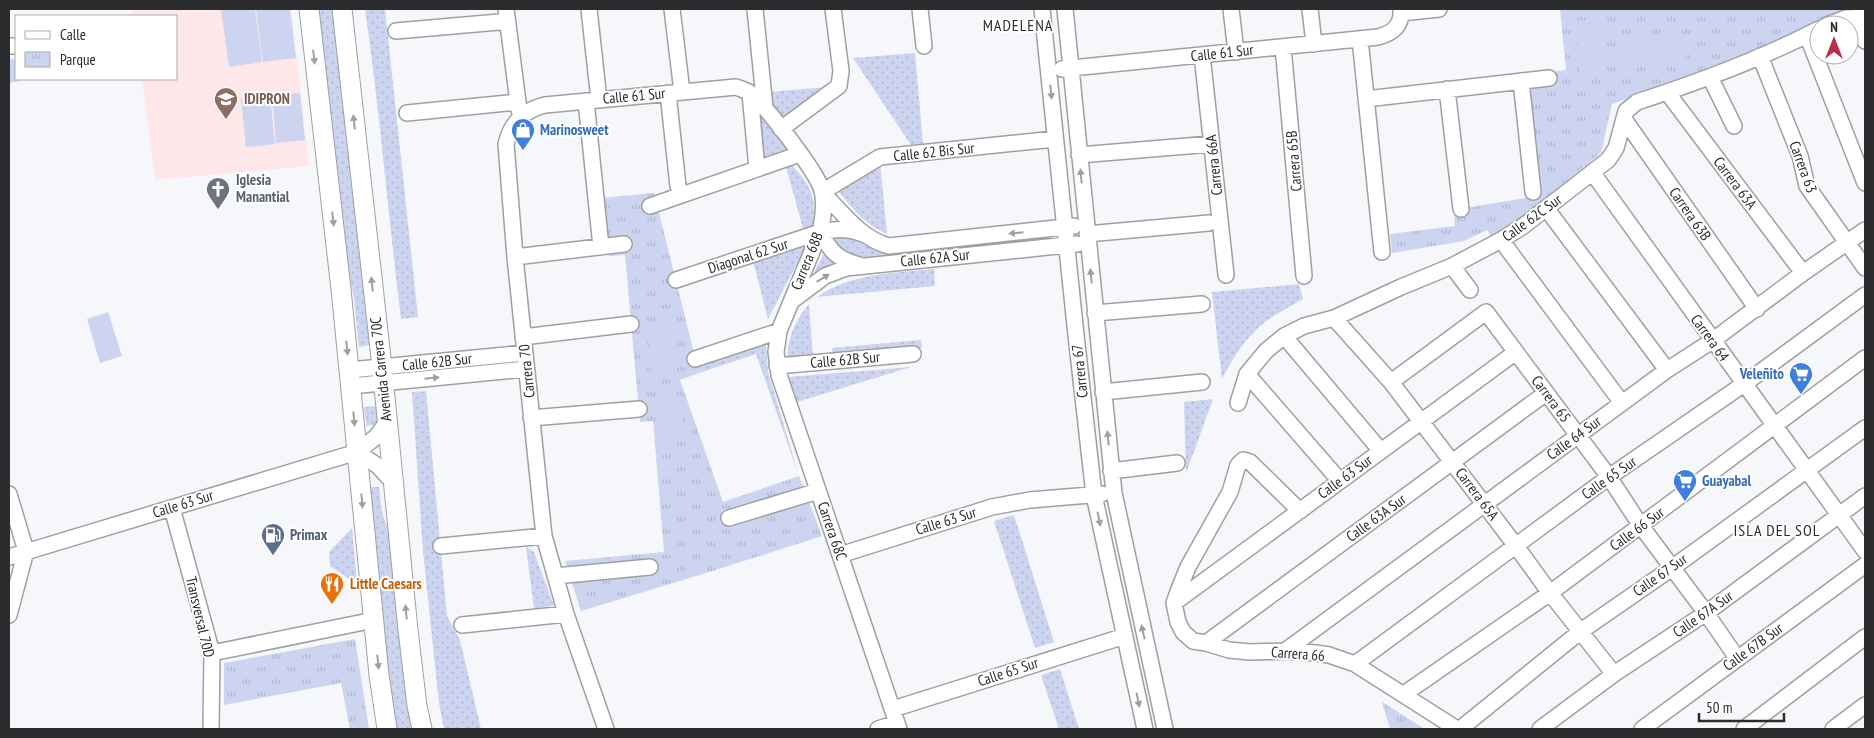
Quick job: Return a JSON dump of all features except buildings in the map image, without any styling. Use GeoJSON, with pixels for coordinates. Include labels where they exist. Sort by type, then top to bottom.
{"type":"FeatureCollection","features":[{"type":"Feature","properties":{"kind":"main road","name":"Avenida Carrera 70C"},"geometry":{"type":"LineString","coordinates":[[309,9],[350,378],[379,675],[387,729]]}},
{"type":"Feature","properties":{"kind":"main road","name":"Avenida Carrera 70C"},"geometry":{"type":"LineString","coordinates":[[342,9],[413,669],[422,729]]}},
{"type":"Feature","properties":{"kind":"street"},"geometry":{"type":"LineString","coordinates":[[589,9],[592,100],[601,247]]}},
{"type":"Feature","properties":{"kind":"street"},"geometry":{"type":"LineString","coordinates":[[672,9],[678,186]]}},
{"type":"Feature","properties":{"kind":"street"},"geometry":{"type":"LineString","coordinates":[[755,9],[764,108]]}},
{"type":"Feature","properties":{"kind":"street"},"geometry":{"type":"LineString","coordinates":[[781,129],[839,86],[840,71],[833,9]]}},
{"type":"Feature","properties":{"kind":"street"},"geometry":{"type":"LineString","coordinates":[[920,9],[924,46]]}},
{"type":"Feature","properties":{"kind":"street","name":"Carrera 67"},"geometry":{"type":"LineString","coordinates":[[1042,9],[1094,495],[1145,729]]}},
{"type":"Feature","properties":{"kind":"street","name":"Carrera 67"},"geometry":{"type":"LineString","coordinates":[[1064,9],[1114,493],[1165,729]]}},
{"type":"Feature","properties":{"kind":"street"},"geometry":{"type":"LineString","coordinates":[[1231,9],[1236,52]]}},
{"type":"Feature","properties":{"kind":"street"},"geometry":{"type":"LineString","coordinates":[[1310,9],[1314,44]]}},
{"type":"Feature","properties":{"kind":"street"},"geometry":{"type":"LineString","coordinates":[[1401,11],[1439,9]]}},
{"type":"Feature","properties":{"kind":"street","name":"Calle 61 Sur"},"geometry":{"type":"LineString","coordinates":[[1048,70],[1378,37],[1394,31],[1400,21],[1401,11]]}},
{"type":"Feature","properties":{"kind":"street"},"geometry":{"type":"LineString","coordinates":[[396,31],[499,22],[507,16],[519,109]]}},
{"type":"Feature","properties":{"kind":"street"},"geometry":{"type":"LineString","coordinates":[[1861,17],[1865,41]]}},
{"type":"Feature","properties":{"kind":"street","name":"Calle 62C Sur"},"geometry":{"type":"LineString","coordinates":[[1238,403],[1247,374],[1266,351],[1284,336],[1304,326],[1334,318],[1401,286],[1452,266],[1522,227],[1612,154],[1628,107],[1637,102],[1710,77],[1809,34]]}},
{"type":"Feature","properties":{"kind":"street"},"geometry":{"type":"LineString","coordinates":[[1360,39],[1382,252]]}},
{"type":"Feature","properties":{"kind":"street","name":"Carrera 65B"},"geometry":{"type":"LineString","coordinates":[[1283,47],[1304,276]]}},
{"type":"Feature","properties":{"kind":"street","name":"Carrera 66A"},"geometry":{"type":"LineString","coordinates":[[1202,55],[1226,275]]}},
{"type":"Feature","properties":{"kind":"street","name":"Carrera 63"},"geometry":{"type":"LineString","coordinates":[[1760,56],[1800,156],[1807,186],[1865,268]]}},
{"type":"Feature","properties":{"kind":"street"},"geometry":{"type":"LineString","coordinates":[[1824,65],[1865,183]]}},
{"type":"Feature","properties":{"kind":"street"},"geometry":{"type":"LineString","coordinates":[[1710,77],[1734,126]]}},
{"type":"Feature","properties":{"kind":"street"},"geometry":{"type":"LineString","coordinates":[[1366,98],[1549,78]]}},
{"type":"Feature","properties":{"kind":"street"},"geometry":{"type":"LineString","coordinates":[[1521,81],[1533,192]]}},
{"type":"Feature","properties":{"kind":"street","name":"Calle 61 Sur"},"geometry":{"type":"LineString","coordinates":[[408,113],[530,110],[545,104],[736,87],[750,93]]}},
{"type":"Feature","properties":{"kind":"street"},"geometry":{"type":"LineString","coordinates":[[1447,89],[1460,209]]}},
{"type":"Feature","properties":{"kind":"street","name":"Carrera 63A"},"geometry":{"type":"LineString","coordinates":[[1668,92],[1803,273]]}},
{"type":"Feature","properties":{"kind":"street"},"geometry":{"type":"LineString","coordinates":[[750,93],[757,169]]}},
{"type":"Feature","properties":{"kind":"street","name":"Carrera 68B"},"geometry":{"type":"LineString","coordinates":[[750,93],[800,154],[816,176],[822,192],[823,215],[820,232],[779,331]]}},
{"type":"Feature","properties":{"kind":"street","name":"Carrera 70"},"geometry":{"type":"LineString","coordinates":[[519,109],[506,144],[515,257],[544,536],[566,614],[606,729]]}},
{"type":"Feature","properties":{"kind":"street","name":"Carrera 63B"},"geometry":{"type":"LineString","coordinates":[[1624,119],[1757,309]]}},
{"type":"Feature","properties":{"kind":"street","name":"Calle 62 Bis Sur"},"geometry":{"type":"LineString","coordinates":[[822,192],[880,157],[1055,139]]}},
{"type":"Feature","properties":{"kind":"street"},"geometry":{"type":"LineString","coordinates":[[1078,155],[1211,144]]}},
{"type":"Feature","properties":{"kind":"street"},"geometry":{"type":"LineString","coordinates":[[650,206],[800,154]]}},
{"type":"Feature","properties":{"kind":"street","name":"Carrera 64"},"geometry":{"type":"LineString","coordinates":[[1592,172],[1774,427],[1808,469],[1865,551]]}},
{"type":"Feature","properties":{"kind":"street","name":"Calle 62A Sur"},"geometry":{"type":"LineString","coordinates":[[822,192],[863,234],[879,244],[898,246],[1065,227],[1087,234]]}},
{"type":"Feature","properties":{"kind":"street"},"geometry":{"type":"LineString","coordinates":[[1546,208],[1667,370]]}},
{"type":"Feature","properties":{"kind":"street","name":"Calle 62A Sur"},"geometry":{"type":"LineString","coordinates":[[792,301],[825,276],[846,268],[1066,245],[1087,234],[1209,223]]}},
{"type":"Feature","properties":{"kind":"street","name":"Diagonal 62 Sur"},"geometry":{"type":"LineString","coordinates":[[676,280],[820,232],[843,229],[863,234]]}},
{"type":"Feature","properties":{"kind":"street","name":"Calle 64 Sur"},"geometry":{"type":"LineString","coordinates":[[1285,651],[1667,370],[1712,341],[1803,273],[1848,244],[1865,230]]}},
{"type":"Feature","properties":{"kind":"street"},"geometry":{"type":"LineString","coordinates":[[820,232],[830,250],[836,256],[844,261],[860,266]]}},
{"type":"Feature","properties":{"kind":"street"},"geometry":{"type":"LineString","coordinates":[[1501,240],[1622,403]]}},
{"type":"Feature","properties":{"kind":"street"},"geometry":{"type":"LineString","coordinates":[[515,257],[624,244]]}},
{"type":"Feature","properties":{"kind":"street"},"geometry":{"type":"LineString","coordinates":[[1452,266],[1470,290]]}},
{"type":"Feature","properties":{"kind":"street","name":"Calle 65 Sur"},"geometry":{"type":"LineString","coordinates":[[1355,664],[1609,477],[1744,384],[1865,295]]}},
{"type":"Feature","properties":{"kind":"street"},"geometry":{"type":"LineString","coordinates":[[1095,313],[1202,304]]}},
{"type":"Feature","properties":{"kind":"street","name":"Carrera 65"},"geometry":{"type":"LineString","coordinates":[[1391,382],[1486,312],[1609,477],[1641,526],[1737,658]]}},
{"type":"Feature","properties":{"kind":"street","name":"Carrera 65A"},"geometry":{"type":"LineString","coordinates":[[1334,318],[1391,382],[1550,593],[1614,674]]}},
{"type":"Feature","properties":{"kind":"street"},"geometry":{"type":"LineString","coordinates":[[523,337],[631,324]]}},
{"type":"Feature","properties":{"kind":"street"},"geometry":{"type":"LineString","coordinates":[[695,359],[779,331]]}},
{"type":"Feature","properties":{"kind":"street","name":"Carrera 68C"},"geometry":{"type":"LineString","coordinates":[[779,331],[776,352],[779,375],[896,720]]}},
{"type":"Feature","properties":{"kind":"street"},"geometry":{"type":"LineString","coordinates":[[1284,336],[1381,451]]}},
{"type":"Feature","properties":{"kind":"street","name":"Calle 63 Sur"},"geometry":{"type":"LineString","coordinates":[[1174,603],[1516,352]]}},
{"type":"Feature","properties":{"kind":"street","name":"Calle 62B Sur"},"geometry":{"type":"LineString","coordinates":[[382,375],[525,353]]}},
{"type":"Feature","properties":{"kind":"street","name":"Calle 62B Sur"},"geometry":{"type":"LineString","coordinates":[[777,366],[913,354]]}},
{"type":"Feature","properties":{"kind":"street","name":"Calle 66 Sur"},"geometry":{"type":"LineString","coordinates":[[1404,694],[1550,593],[1865,358]]}},
{"type":"Feature","properties":{"kind":"street","name":"Calle 62B Sur"},"geometry":{"type":"LineString","coordinates":[[350,378],[526,369]]}},
{"type":"Feature","properties":{"kind":"street"},"geometry":{"type":"LineString","coordinates":[[1247,374],[1340,481]]}},
{"type":"Feature","properties":{"kind":"street"},"geometry":{"type":"LineString","coordinates":[[1103,392],[1202,382]]}},
{"type":"Feature","properties":{"kind":"street","name":"Calle 63A Sur"},"geometry":{"type":"LineString","coordinates":[[1206,643],[1546,393]]}},
{"type":"Feature","properties":{"kind":"street"},"geometry":{"type":"LineString","coordinates":[[532,418],[639,409]]}},
{"type":"Feature","properties":{"kind":"street","name":"Calle 63 Sur"},"geometry":{"type":"LineString","coordinates":[[9,557],[357,452],[376,437],[387,422]]}},
{"type":"Feature","properties":{"kind":"street","name":"Calle 67 Sur"},"geometry":{"type":"LineString","coordinates":[[1459,729],[1581,631],[1672,568],[1865,428]]}},
{"type":"Feature","properties":{"kind":"street"},"geometry":{"type":"LineString","coordinates":[[357,452],[378,466],[393,482]]}},
{"type":"Feature","properties":{"kind":"street"},"geometry":{"type":"LineString","coordinates":[[1174,603],[1188,566],[1230,492],[1238,465],[1243,460],[1250,462],[1300,511]]}},
{"type":"Feature","properties":{"kind":"street"},"geometry":{"type":"LineString","coordinates":[[1111,471],[1176,463]]}},
{"type":"Feature","properties":{"kind":"street"},"geometry":{"type":"LineString","coordinates":[[729,518],[818,491]]}},
{"type":"Feature","properties":{"kind":"street","name":"Calle 63 Sur"},"geometry":{"type":"LineString","coordinates":[[840,555],[992,507],[1030,500],[1114,493]]}},
{"type":"Feature","properties":{"kind":"street"},"geometry":{"type":"LineString","coordinates":[[9,494],[26,551],[9,615]]}},
{"type":"Feature","properties":{"kind":"street","name":"Calle 67A Sur"},"geometry":{"type":"LineString","coordinates":[[1540,729],[1614,674],[1706,613],[1865,496]]}},
{"type":"Feature","properties":{"kind":"street","name":"Transversal 70D"},"geometry":{"type":"LineString","coordinates":[[172,508],[212,653],[211,729]]}},
{"type":"Feature","properties":{"kind":"street"},"geometry":{"type":"LineString","coordinates":[[441,546],[544,536]]}},
{"type":"Feature","properties":{"kind":"street","name":"Calle 67B Sur"},"geometry":{"type":"LineString","coordinates":[[1642,729],[1865,565]]}},
{"type":"Feature","properties":{"kind":"street"},"geometry":{"type":"LineString","coordinates":[[555,576],[650,568]]}},
{"type":"Feature","properties":{"kind":"street","name":"Carrera 66"},"geometry":{"type":"LineString","coordinates":[[1174,603],[1178,622],[1183,632],[1194,641],[1236,651],[1285,651],[1329,655],[1355,664],[1459,729]]}},
{"type":"Feature","properties":{"kind":"street"},"geometry":{"type":"LineString","coordinates":[[462,625],[566,614]]}},
{"type":"Feature","properties":{"kind":"street"},"geometry":{"type":"LineString","coordinates":[[212,653],[374,620]]}},
{"type":"Feature","properties":{"kind":"street","name":"Calle 65 Sur"},"geometry":{"type":"LineString","coordinates":[[878,729],[896,720],[1124,636]]}},
{"type":"Feature","properties":{"kind":"street"},"geometry":{"type":"LineString","coordinates":[[1744,729],[1865,637]]}},
{"type":"Feature","properties":{"kind":"street"},"geometry":{"type":"LineString","coordinates":[[1833,729],[1865,706]]}},
{"type":"Feature","properties":{"kind":"shaded area","name":"IDIPRON"},"geometry":{"type":"Polygon","coordinates":[[[132,9],[291,9],[309,166],[155,180],[142,80],[178,80],[178,15],[133,15],[132,9]]]}},
{"type":"Feature","properties":{"kind":"green space"},"geometry":{"type":"Polygon","coordinates":[[[221,9],[255,9],[262,62],[229,67],[221,9]]]}},
{"type":"Feature","properties":{"kind":"green space"},"geometry":{"type":"Polygon","coordinates":[[[256,9],[290,9],[296,58],[263,62],[256,9]]]}},
{"type":"Feature","properties":{"kind":"green space"},"geometry":{"type":"Polygon","coordinates":[[[318,9],[334,9],[371,345],[359,347],[354,299],[338,195],[331,113],[318,9]]]}},
{"type":"Feature","properties":{"kind":"green space"},"geometry":{"type":"Polygon","coordinates":[[[365,9],[385,9],[418,317],[401,319],[365,9]]]}},
{"type":"Feature","properties":{"kind":"green space"},"geometry":{"type":"Polygon","coordinates":[[[1560,9],[1849,9],[1835,15],[1809,15],[1809,26],[1693,76],[1612,104],[1601,153],[1493,240],[1487,230],[1464,241],[1392,253],[1390,234],[1455,226],[1454,210],[1537,196],[1523,76],[1566,70],[1560,9]]]}},
{"type":"Feature","properties":{"kind":"green space"},"geometry":{"type":"Polygon","coordinates":[[[1603,20],[1605,71],[1579,72],[1577,21],[1603,20]]]}},
{"type":"Feature","properties":{"kind":"green space"},"geometry":{"type":"Polygon","coordinates":[[[1631,35],[1680,36],[1687,41],[1688,54],[1684,61],[1677,63],[1626,62],[1617,55],[1618,42],[1622,38],[1631,35]]]}},
{"type":"Feature","properties":{"kind":"green space"},"geometry":{"type":"Polygon","coordinates":[[[915,53],[923,144],[911,145],[853,58],[915,53]]]}},
{"type":"Feature","properties":{"kind":"green space"},"geometry":{"type":"Polygon","coordinates":[[[9,59],[15,60],[15,80],[22,80],[9,83],[9,59]]]}},
{"type":"Feature","properties":{"kind":"green space"},"geometry":{"type":"Polygon","coordinates":[[[828,87],[781,120],[769,105],[768,92],[828,87]]]}},
{"type":"Feature","properties":{"kind":"green space"},"geometry":{"type":"Polygon","coordinates":[[[300,93],[305,140],[276,143],[272,95],[300,93]]]}},
{"type":"Feature","properties":{"kind":"green space"},"geometry":{"type":"Polygon","coordinates":[[[270,96],[275,144],[246,147],[241,99],[270,96]]]}},
{"type":"Feature","properties":{"kind":"green space"},"geometry":{"type":"Polygon","coordinates":[[[759,114],[789,150],[763,160],[759,114]]]}},
{"type":"Feature","properties":{"kind":"green space"},"geometry":{"type":"Polygon","coordinates":[[[880,163],[887,234],[872,226],[860,216],[839,192],[880,163]]]}},
{"type":"Feature","properties":{"kind":"green space"},"geometry":{"type":"Polygon","coordinates":[[[792,165],[805,180],[812,194],[814,210],[812,229],[804,232],[786,167],[792,165]]]}},
{"type":"Feature","properties":{"kind":"green space"},"geometry":{"type":"Polygon","coordinates":[[[654,193],[699,373],[680,380],[723,502],[799,476],[822,536],[581,611],[565,561],[664,552],[653,421],[640,422],[625,255],[609,256],[602,198],[654,193]]]}},
{"type":"Feature","properties":{"kind":"green space"},"geometry":{"type":"Polygon","coordinates":[[[838,235],[853,235],[870,245],[1048,235],[1049,240],[863,260],[850,257],[835,244],[834,239],[838,235]]]}},
{"type":"Feature","properties":{"kind":"green space"},"geometry":{"type":"Polygon","coordinates":[[[806,246],[768,319],[753,261],[806,246]]]}},
{"type":"Feature","properties":{"kind":"green space"},"geometry":{"type":"Polygon","coordinates":[[[824,253],[838,265],[813,275],[824,253]]]}},
{"type":"Feature","properties":{"kind":"green space"},"geometry":{"type":"Polygon","coordinates":[[[934,269],[935,286],[817,297],[830,289],[858,279],[888,273],[934,269]]]}},
{"type":"Feature","properties":{"kind":"green space"},"geometry":{"type":"Polygon","coordinates":[[[1299,284],[1303,299],[1258,328],[1240,348],[1222,379],[1212,292],[1299,284]]]}},
{"type":"Feature","properties":{"kind":"green space"},"geometry":{"type":"Polygon","coordinates":[[[809,304],[813,358],[787,360],[793,330],[809,304]]]}},
{"type":"Feature","properties":{"kind":"green space"},"geometry":{"type":"Polygon","coordinates":[[[108,312],[122,356],[100,363],[87,319],[108,312]]]}},
{"type":"Feature","properties":{"kind":"green space"},"geometry":{"type":"Polygon","coordinates":[[[670,329],[675,375],[652,377],[648,331],[670,329]]]}},
{"type":"Feature","properties":{"kind":"green space"},"geometry":{"type":"Polygon","coordinates":[[[921,340],[922,348],[833,355],[832,348],[921,340]]]}},
{"type":"Feature","properties":{"kind":"green space"},"geometry":{"type":"Polygon","coordinates":[[[766,344],[768,372],[799,476],[756,354],[699,373],[697,366],[766,344]]]}},
{"type":"Feature","properties":{"kind":"green space"},"geometry":{"type":"Polygon","coordinates":[[[911,367],[797,402],[789,377],[911,367]]]}},
{"type":"Feature","properties":{"kind":"green space"},"geometry":{"type":"Polygon","coordinates":[[[426,391],[447,616],[460,640],[481,729],[444,729],[439,703],[423,551],[412,392],[426,391]]]}},
{"type":"Feature","properties":{"kind":"green space"},"geometry":{"type":"Polygon","coordinates":[[[680,395],[684,437],[660,439],[655,398],[680,395]]]}},
{"type":"Feature","properties":{"kind":"green space"},"geometry":{"type":"Polygon","coordinates":[[[1213,399],[1186,473],[1184,402],[1213,399]]]}},
{"type":"Feature","properties":{"kind":"green space"},"geometry":{"type":"Polygon","coordinates":[[[377,406],[379,424],[366,426],[364,407],[377,406]]]}},
{"type":"Feature","properties":{"kind":"green space"},"geometry":{"type":"Polygon","coordinates":[[[369,487],[379,487],[382,512],[390,536],[414,729],[395,729],[389,690],[369,487]]]}},
{"type":"Feature","properties":{"kind":"green space"},"geometry":{"type":"Polygon","coordinates":[[[1014,515],[1054,642],[1035,648],[994,521],[1014,515]]]}},
{"type":"Feature","properties":{"kind":"green space"},"geometry":{"type":"Polygon","coordinates":[[[352,528],[357,584],[330,566],[329,552],[352,528]]]}},
{"type":"Feature","properties":{"kind":"green space"},"geometry":{"type":"Polygon","coordinates":[[[526,547],[534,552],[554,606],[534,608],[526,547]]]}},
{"type":"Feature","properties":{"kind":"green space"},"geometry":{"type":"Polygon","coordinates":[[[355,639],[369,729],[350,729],[341,683],[224,705],[224,663],[355,639]]]}},
{"type":"Feature","properties":{"kind":"green space"},"geometry":{"type":"Polygon","coordinates":[[[1060,669],[1079,729],[1059,729],[1041,675],[1060,669]]]}},
{"type":"Feature","properties":{"kind":"green space"},"geometry":{"type":"Polygon","coordinates":[[[1382,702],[1425,729],[1390,729],[1382,702]]]}},
{"type":"Feature","properties":{"kind":"place","name":"IDIPRON"},"geometry":{"type":"Point","coordinates":[226,120]}},
{"type":"Feature","properties":{"kind":"place","name":"Marinosweet"},"geometry":{"type":"Point","coordinates":[523,151]}},
{"type":"Feature","properties":{"kind":"place","name":"Iglesia Manantial"},"geometry":{"type":"Point","coordinates":[218,210]}},
{"type":"Feature","properties":{"kind":"place","name":"Veleñito"},"geometry":{"type":"Point","coordinates":[1801,395]}},
{"type":"Feature","properties":{"kind":"place","name":"Guayabal"},"geometry":{"type":"Point","coordinates":[1685,502]}},
{"type":"Feature","properties":{"kind":"place","name":"Primax"},"geometry":{"type":"Point","coordinates":[273,556]}},
{"type":"Feature","properties":{"kind":"place","name":"Little Caesars"},"geometry":{"type":"Point","coordinates":[332,605]}},
{"type":"Feature","properties":{"kind":"district","name":"MADELENA"},"geometry":{"type":"Point","coordinates":[1018,25]}},
{"type":"Feature","properties":{"kind":"district","name":"ISLA DEL SOL"},"geometry":{"type":"Point","coordinates":[1777,530]}}]}
